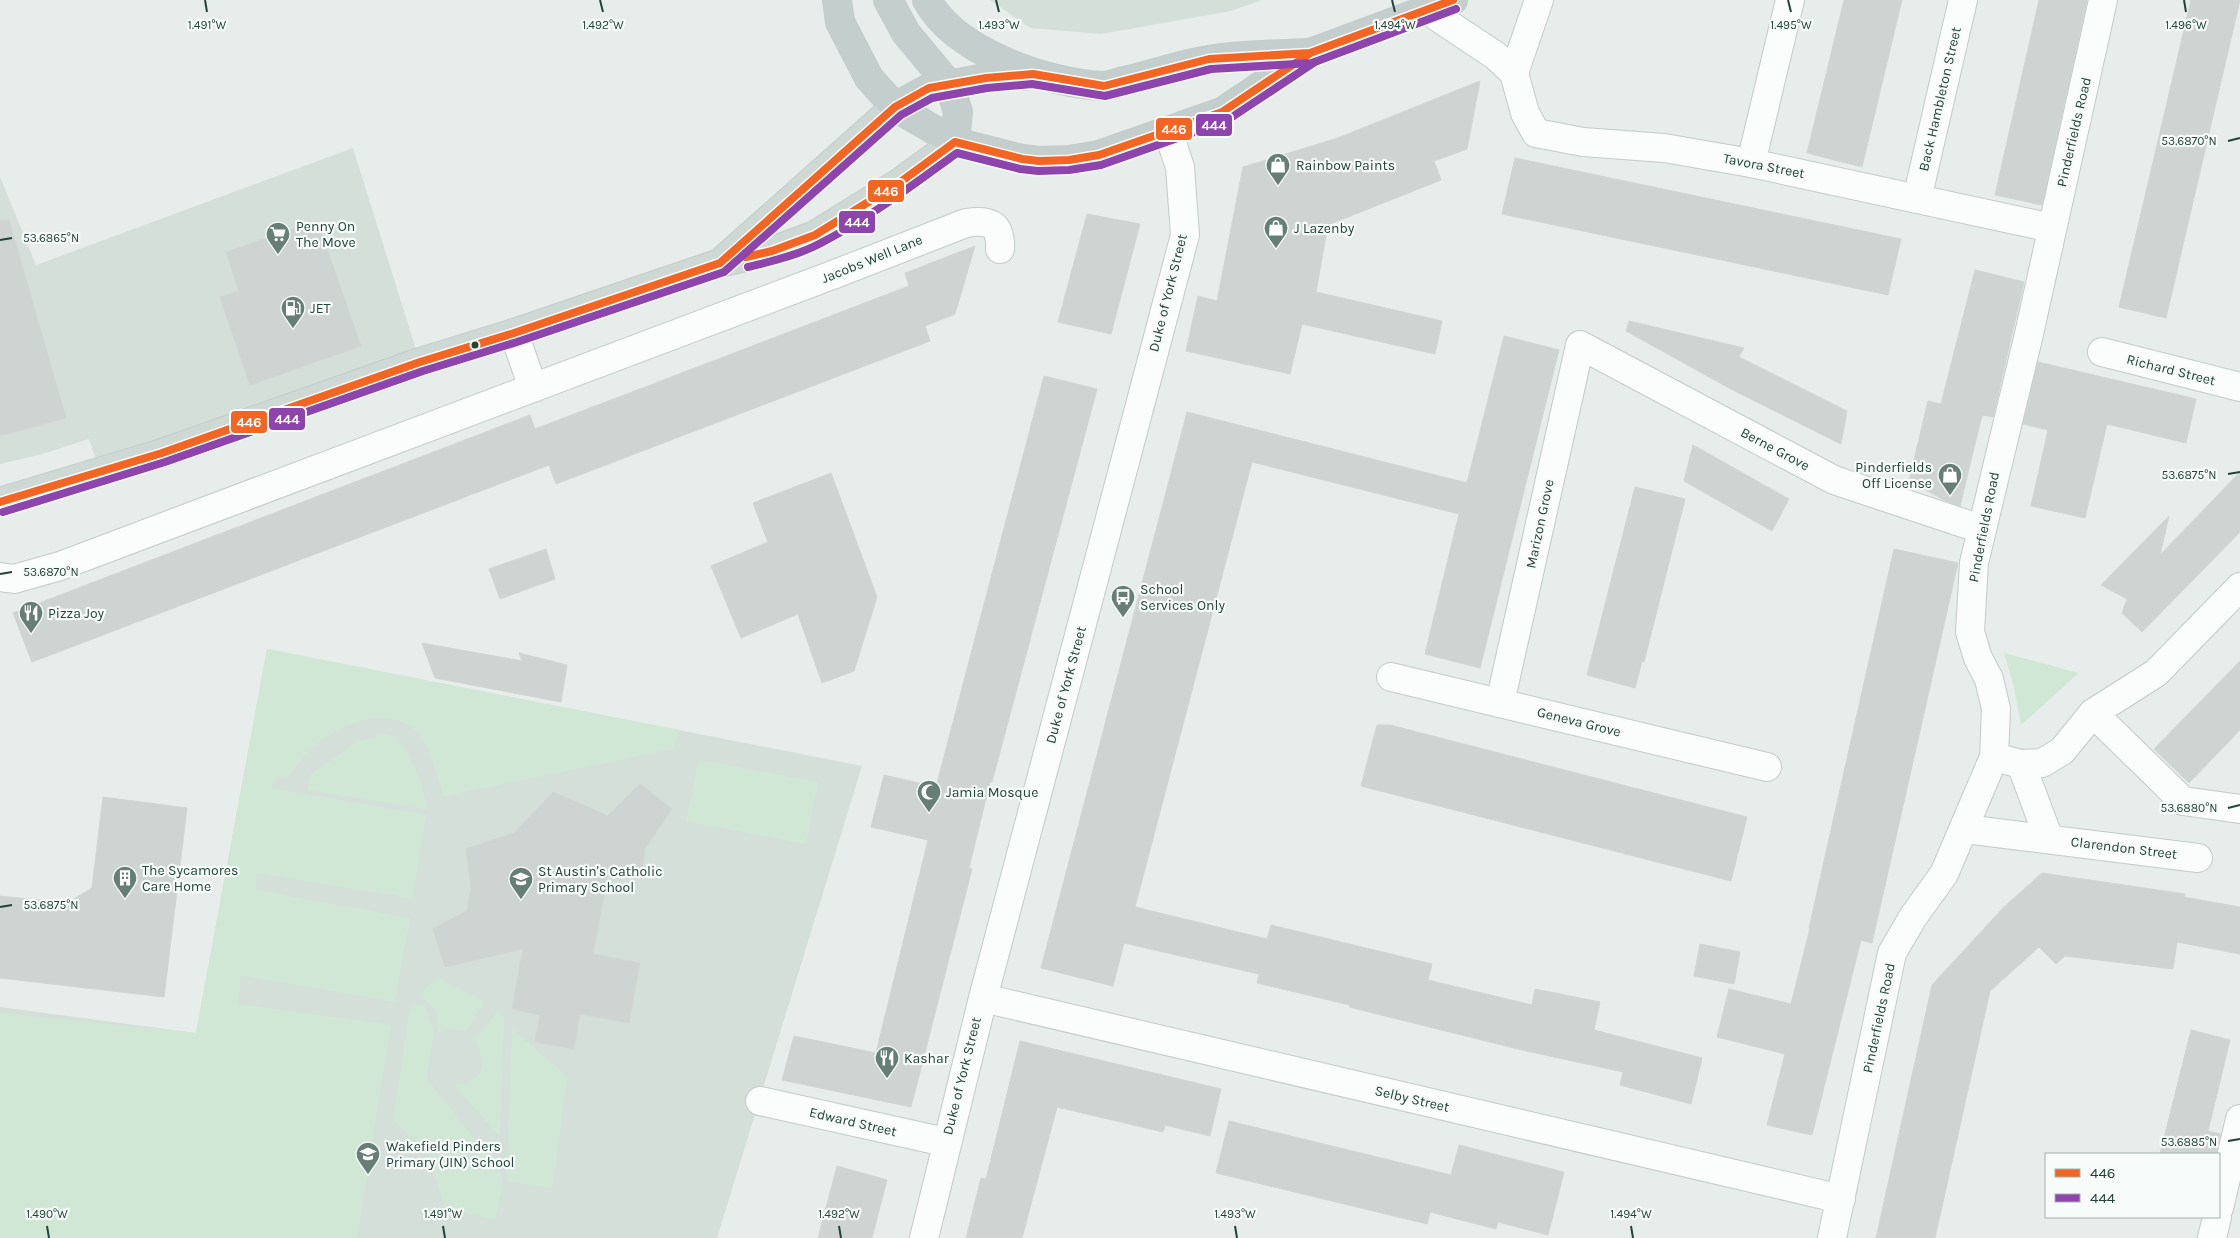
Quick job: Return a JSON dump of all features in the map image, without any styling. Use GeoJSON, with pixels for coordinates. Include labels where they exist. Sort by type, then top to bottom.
{"type":"FeatureCollection","features":[{"type":"Feature","properties":{"kind":"highway"},"geometry":{"type":"LineString","coordinates":[[838,0],[840,22],[868,78],[895,107],[955,142],[1022,159],[1069,160],[1099,155],[1222,112],[1310,53],[1453,0]]}},
{"type":"Feature","properties":{"kind":"highway"},"geometry":{"type":"LineString","coordinates":[[888,0],[906,33],[950,86],[958,112],[955,142]]}},
{"type":"Feature","properties":{"kind":"highway"},"geometry":{"type":"LineString","coordinates":[[927,0],[934,13],[963,37],[992,56],[1033,74],[1065,81],[1104,86],[1209,59],[1310,53]]}},
{"type":"Feature","properties":{"kind":"highway"},"geometry":{"type":"LineString","coordinates":[[895,107],[929,88],[950,86],[986,78],[1033,74]]}},
{"type":"Feature","properties":{"kind":"main road"},"geometry":{"type":"LineString","coordinates":[[720,263],[895,107]]}},
{"type":"Feature","properties":{"kind":"main road"},"geometry":{"type":"LineString","coordinates":[[0,502],[162,453],[420,362],[514,333],[720,263],[772,251],[815,235],[899,183],[955,142]]}},
{"type":"Feature","properties":{"kind":"street"},"geometry":{"type":"LineString","coordinates":[[1427,10],[1496,56],[1514,73],[1539,0]]}},
{"type":"Feature","properties":{"kind":"street"},"geometry":{"type":"LineString","coordinates":[[1751,163],[1790,0]]}},
{"type":"Feature","properties":{"kind":"street","name":"Back Hambleton Street"},"geometry":{"type":"LineString","coordinates":[[1917,199],[1963,0]]}},
{"type":"Feature","properties":{"kind":"street","name":"Pinderfields Road"},"geometry":{"type":"LineString","coordinates":[[1832,1238],[1892,953],[1913,917],[1944,874],[1965,829],[1994,756],[1996,710],[1989,679],[1978,658],[1970,632],[1974,563],[2029,334],[2103,0]]}},
{"type":"Feature","properties":{"kind":"street","name":"Tavora Street"},"geometry":{"type":"LineString","coordinates":[[1514,73],[1525,113],[1536,133],[1583,142],[1664,148],[1751,163],[2052,228]]}},
{"type":"Feature","properties":{"kind":"street","name":"Duke of York Street"},"geometry":{"type":"LineString","coordinates":[[924,1238],[945,1142],[982,998],[1185,235],[1180,167],[1168,131]]}},
{"type":"Feature","properties":{"kind":"street","name":"Jacobs Well Lane"},"geometry":{"type":"LineString","coordinates":[[0,577],[14,579],[60,566],[836,274],[966,223],[987,223],[997,228],[1001,235],[1000,249]]}},
{"type":"Feature","properties":{"kind":"street"},"geometry":{"type":"LineString","coordinates":[[514,333],[533,388]]}},
{"type":"Feature","properties":{"kind":"street","name":"Berne Grove"},"geometry":{"type":"LineString","coordinates":[[1580,345],[1834,480],[1981,529]]}},
{"type":"Feature","properties":{"kind":"street","name":"Marizon Grove"},"geometry":{"type":"LineString","coordinates":[[1500,703],[1580,345]]}},
{"type":"Feature","properties":{"kind":"street","name":"Richard Street"},"geometry":{"type":"LineString","coordinates":[[2102,352],[2240,387]]}},
{"type":"Feature","properties":{"kind":"street"},"geometry":{"type":"LineString","coordinates":[[1994,756],[2021,764],[2042,763],[2062,751],[2093,713],[2156,673],[2240,587]]}},
{"type":"Feature","properties":{"kind":"street","name":"Geneva Grove"},"geometry":{"type":"LineString","coordinates":[[1391,677],[1768,767]]}},
{"type":"Feature","properties":{"kind":"street"},"geometry":{"type":"LineString","coordinates":[[2093,713],[2183,801],[2240,809]]}},
{"type":"Feature","properties":{"kind":"street"},"geometry":{"type":"LineString","coordinates":[[2021,764],[2049,839]]}},
{"type":"Feature","properties":{"kind":"street","name":"Clarendon Street"},"geometry":{"type":"LineString","coordinates":[[1965,829],[2198,858]]}},
{"type":"Feature","properties":{"kind":"street","name":"Selby Street"},"geometry":{"type":"LineString","coordinates":[[982,998],[1841,1199]]}},
{"type":"Feature","properties":{"kind":"street","name":"Edward Street"},"geometry":{"type":"LineString","coordinates":[[760,1101],[945,1142]]}},
{"type":"Feature","properties":{"kind":"street"},"geometry":{"type":"LineString","coordinates":[[2220,1204],[2240,1119]]}},
{"type":"Feature","properties":{"kind":"street"},"geometry":{"type":"LineString","coordinates":[[2212,1238],[2217,1218]]}},
{"type":"Feature","properties":{"kind":"shaded area"},"geometry":{"type":"Polygon","coordinates":[[[990,0],[1262,0],[1231,11],[1101,34],[1030,28],[990,0]]]}},
{"type":"Feature","properties":{"kind":"shaded area"},"geometry":{"type":"Polygon","coordinates":[[[353,148],[420,362],[100,472],[89,439],[39,455],[0,464],[0,177],[36,265],[353,148]]]}},
{"type":"Feature","properties":{"kind":"shaded area","name":"St Austin's Catholic Primary School"},"geometry":{"type":"Polygon","coordinates":[[[267,649],[862,766],[717,1238],[0,1238],[0,1007],[196,1033],[267,649]]]}},
{"type":"Feature","properties":{"kind":"green space"},"geometry":{"type":"Polygon","coordinates":[[[267,649],[680,730],[673,749],[444,796],[429,752],[415,730],[402,722],[387,718],[372,718],[329,735],[306,754],[286,778],[279,776],[270,788],[426,815],[412,898],[256,873],[256,890],[410,918],[395,1002],[241,975],[238,1004],[391,1025],[357,1238],[0,1238],[0,1013],[196,1033],[267,649]]]}},
{"type":"Feature","properties":{"kind":"green space"},"geometry":{"type":"Polygon","coordinates":[[[2004,653],[2079,673],[2021,725],[2014,687],[2004,653]]]}},
{"type":"Feature","properties":{"kind":"green space"},"geometry":{"type":"Polygon","coordinates":[[[383,734],[397,737],[407,753],[420,781],[427,809],[307,790],[311,774],[357,742],[383,734]]]}},
{"type":"Feature","properties":{"kind":"green space"},"geometry":{"type":"Polygon","coordinates":[[[699,760],[818,782],[806,844],[686,821],[699,760]]]}},
{"type":"Feature","properties":{"kind":"green space"},"geometry":{"type":"Polygon","coordinates":[[[437,978],[484,1001],[467,1031],[450,1029],[439,1033],[436,1010],[420,994],[437,978]]]}},
{"type":"Feature","properties":{"kind":"green space"},"geometry":{"type":"Polygon","coordinates":[[[424,1004],[434,1032],[427,1079],[502,1173],[502,1188],[495,1219],[445,1210],[430,1155],[393,1119],[410,1010],[416,1005],[424,1004]]]}},
{"type":"Feature","properties":{"kind":"green space"},"geometry":{"type":"Polygon","coordinates":[[[497,1012],[504,1016],[500,1137],[455,1086],[466,1083],[479,1075],[482,1064],[476,1038],[497,1012]]]}},
{"type":"Feature","properties":{"kind":"green space"},"geometry":{"type":"Polygon","coordinates":[[[512,1029],[567,1077],[552,1188],[507,1181],[512,1029]]]}},
{"type":"Feature","properties":{"kind":"building"},"geometry":{"type":"Polygon","coordinates":[[[1844,0],[1902,0],[1862,167],[1807,153],[1844,0]]]}},
{"type":"Feature","properties":{"kind":"building"},"geometry":{"type":"Polygon","coordinates":[[[2039,0],[2087,0],[2042,205],[1995,195],[2039,0]]]}},
{"type":"Feature","properties":{"kind":"building"},"geometry":{"type":"Polygon","coordinates":[[[2191,0],[2240,0],[2166,318],[2119,307],[2191,0]]]}},
{"type":"Feature","properties":{"kind":"building"},"geometry":{"type":"Polygon","coordinates":[[[1480,81],[1467,149],[1434,161],[1441,180],[1328,225],[1316,292],[1442,321],[1435,354],[1302,324],[1290,374],[1186,351],[1198,296],[1217,301],[1243,167],[1338,138],[1480,81]]]}},
{"type":"Feature","properties":{"kind":"building"},"geometry":{"type":"Polygon","coordinates":[[[1515,158],[1901,239],[1888,295],[1502,214],[1515,158]]]}},
{"type":"Feature","properties":{"kind":"building"},"geometry":{"type":"Polygon","coordinates":[[[1087,214],[1140,224],[1111,334],[1058,322],[1087,214]]]}},
{"type":"Feature","properties":{"kind":"building"},"geometry":{"type":"Polygon","coordinates":[[[9,220],[66,418],[0,436],[0,221],[9,220]]]}},
{"type":"Feature","properties":{"kind":"building","name":"JET"},"geometry":{"type":"Polygon","coordinates":[[[317,221],[361,346],[250,385],[220,297],[239,291],[226,252],[317,221]]]}},
{"type":"Feature","properties":{"kind":"building"},"geometry":{"type":"Polygon","coordinates":[[[975,246],[955,314],[925,326],[930,341],[556,484],[549,465],[32,662],[13,613],[530,415],[535,429],[632,392],[909,286],[905,273],[975,246]]]}},
{"type":"Feature","properties":{"kind":"building"},"geometry":{"type":"Polygon","coordinates":[[[1975,270],[2024,282],[1993,417],[1982,415],[1960,506],[1944,500],[1909,481],[1928,401],[1941,404],[1975,270]]]}},
{"type":"Feature","properties":{"kind":"building"},"geometry":{"type":"Polygon","coordinates":[[[1629,321],[1744,348],[1739,357],[1847,411],[1841,444],[1729,388],[1626,331],[1629,321]]]}},
{"type":"Feature","properties":{"kind":"building"},"geometry":{"type":"Polygon","coordinates":[[[1504,336],[1559,350],[1480,668],[1425,654],[1459,514],[1252,462],[1135,907],[1267,939],[1271,925],[1432,964],[1428,980],[1532,1005],[1535,989],[1600,1002],[1594,1030],[1702,1058],[1691,1104],[1620,1085],[1623,1072],[1522,1050],[1349,1007],[1350,1005],[1257,983],[1259,974],[1124,943],[1113,986],[1041,968],[1187,412],[1467,483],[1504,336]]]}},
{"type":"Feature","properties":{"kind":"building"},"geometry":{"type":"Polygon","coordinates":[[[2038,362],[2196,399],[2186,443],[2107,424],[2085,518],[2031,506],[2048,430],[2023,424],[2038,362]]]}},
{"type":"Feature","properties":{"kind":"building"},"geometry":{"type":"Polygon","coordinates":[[[1044,376],[1097,389],[992,782],[990,782],[969,868],[972,869],[911,1107],[782,1080],[794,1036],[876,1053],[928,840],[871,827],[884,775],[936,787],[1044,376]]]}},
{"type":"Feature","properties":{"kind":"building"},"geometry":{"type":"Polygon","coordinates":[[[1693,445],[1789,499],[1772,531],[1684,481],[1693,445]]]}},
{"type":"Feature","properties":{"kind":"building"},"geometry":{"type":"Polygon","coordinates":[[[2240,472],[2240,532],[2142,632],[2122,613],[2127,599],[2101,585],[2169,516],[2160,555],[2240,472]]]}},
{"type":"Feature","properties":{"kind":"building"},"geometry":{"type":"Polygon","coordinates":[[[831,473],[877,597],[854,671],[822,683],[798,614],[741,638],[711,566],[768,542],[753,503],[831,473]]]}},
{"type":"Feature","properties":{"kind":"building"},"geometry":{"type":"Polygon","coordinates":[[[1635,487],[1685,499],[1644,662],[1642,661],[1635,688],[1587,675],[1635,487]]]}},
{"type":"Feature","properties":{"kind":"building"},"geometry":{"type":"Polygon","coordinates":[[[546,549],[555,579],[500,599],[489,569],[546,549]]]}},
{"type":"Feature","properties":{"kind":"building"},"geometry":{"type":"Polygon","coordinates":[[[1894,549],[1958,563],[1872,943],[1861,940],[1812,1135],[1767,1125],[1785,1054],[1717,1037],[1729,989],[1791,1004],[1810,928],[1894,549]]]}},
{"type":"Feature","properties":{"kind":"building"},"geometry":{"type":"Polygon","coordinates":[[[422,643],[522,661],[519,653],[567,665],[561,702],[435,678],[422,643]]]}},
{"type":"Feature","properties":{"kind":"building"},"geometry":{"type":"Polygon","coordinates":[[[2240,661],[2240,730],[2189,783],[2154,749],[2240,661]]]}},
{"type":"Feature","properties":{"kind":"building"},"geometry":{"type":"Polygon","coordinates":[[[1377,725],[1390,725],[1747,817],[1731,881],[1361,786],[1377,725]]]}},
{"type":"Feature","properties":{"kind":"building"},"geometry":{"type":"Polygon","coordinates":[[[640,784],[672,809],[645,848],[642,875],[609,869],[593,954],[640,963],[629,1023],[580,1014],[574,1049],[535,1042],[540,1015],[512,1009],[523,949],[445,967],[433,929],[467,911],[471,886],[466,849],[514,833],[553,792],[608,816],[640,784]]]}},
{"type":"Feature","properties":{"kind":"building","name":"The Sycamores Care Home"},"geometry":{"type":"Polygon","coordinates":[[[103,797],[187,808],[164,997],[0,978],[0,896],[67,903],[92,888],[103,797]]]}},
{"type":"Feature","properties":{"kind":"building"},"geometry":{"type":"Polygon","coordinates":[[[2042,873],[2185,894],[2184,897],[2240,907],[2240,954],[2177,942],[2173,969],[2065,956],[2056,964],[2039,947],[1990,991],[1935,1238],[1876,1238],[1932,985],[2003,908],[2042,873]]]}},
{"type":"Feature","properties":{"kind":"building"},"geometry":{"type":"Polygon","coordinates":[[[1700,944],[1740,952],[1734,984],[1694,976],[1700,944]]]}},
{"type":"Feature","properties":{"kind":"building"},"geometry":{"type":"Polygon","coordinates":[[[2191,1030],[2230,1040],[2208,1131],[2220,1134],[2216,1153],[2160,1153],[2191,1030]]]}},
{"type":"Feature","properties":{"kind":"building"},"geometry":{"type":"Polygon","coordinates":[[[1020,1041],[1221,1089],[1210,1136],[1165,1125],[1163,1132],[1057,1107],[1022,1238],[966,1238],[981,1178],[986,1179],[1020,1041]]]}},
{"type":"Feature","properties":{"kind":"building"},"geometry":{"type":"Polygon","coordinates":[[[1229,1121],[1451,1175],[1459,1145],[1564,1172],[1548,1235],[1498,1222],[1496,1229],[1430,1212],[1427,1224],[1216,1173],[1229,1121]]]}},
{"type":"Feature","properties":{"kind":"building"},"geometry":{"type":"Polygon","coordinates":[[[837,1166],[887,1180],[872,1238],[818,1238],[837,1166]]]}},
{"type":"Feature","properties":{"kind":"transit line","name":"446"},"geometry":{"type":"LineString","coordinates":[[0,502],[162,453],[420,362],[514,333],[720,263],[895,107],[929,88],[986,78],[1033,74],[1104,86],[1209,59],[1310,53],[1453,0]]}},
{"type":"Feature","properties":{"kind":"transit line","name":"444"},"geometry":{"type":"LineString","coordinates":[[3,512],[165,462],[423,371],[517,342],[724,272],[901,115],[932,98],[987,88],[1032,84],[1105,96],[1211,69],[1312,63],[1456,9]]}},
{"type":"Feature","properties":{"kind":"transit line","name":"446"},"geometry":{"type":"LineString","coordinates":[[746,257],[772,251],[815,235],[899,183],[955,142],[1022,159],[1039,161],[1069,160],[1099,155],[1222,112],[1309,54]]}},
{"type":"Feature","properties":{"kind":"transit line","name":"444"},"geometry":{"type":"LineString","coordinates":[[748,267],[795,254],[821,243],[874,212],[957,153],[1020,169],[1038,171],[1069,170],[1101,165],[1226,121],[1315,62]]}},
{"type":"Feature","properties":{"kind":"place","name":"Rainbow Paints"},"geometry":{"type":"Point","coordinates":[1278,186]}},
{"type":"Feature","properties":{"kind":"place","name":"J Lazenby"},"geometry":{"type":"Point","coordinates":[1276,249]}},
{"type":"Feature","properties":{"kind":"place","name":"Penny On The Move"},"geometry":{"type":"Point","coordinates":[278,255]}},
{"type":"Feature","properties":{"kind":"place","name":"JET"},"geometry":{"type":"Point","coordinates":[293,329]}},
{"type":"Feature","properties":{"kind":"place","name":"Pinderfields Off License"},"geometry":{"type":"Point","coordinates":[1950,496]}},
{"type":"Feature","properties":{"kind":"place","name":"School Services Only"},"geometry":{"type":"Point","coordinates":[1123,618]}},
{"type":"Feature","properties":{"kind":"place","name":"Pizza Joy"},"geometry":{"type":"Point","coordinates":[31,634]}},
{"type":"Feature","properties":{"kind":"place","name":"Jamia Mosque"},"geometry":{"type":"Point","coordinates":[929,813]}},
{"type":"Feature","properties":{"kind":"place","name":"The Sycamores Care Home"},"geometry":{"type":"Point","coordinates":[125,899]}},
{"type":"Feature","properties":{"kind":"place","name":"St Austin's Catholic Primary School"},"geometry":{"type":"Point","coordinates":[521,900]}},
{"type":"Feature","properties":{"kind":"place","name":"Kashar"},"geometry":{"type":"Point","coordinates":[887,1079]}},
{"type":"Feature","properties":{"kind":"place","name":"Wakefield Pinders Primary (JIN) School"},"geometry":{"type":"Point","coordinates":[368,1175]}}]}
